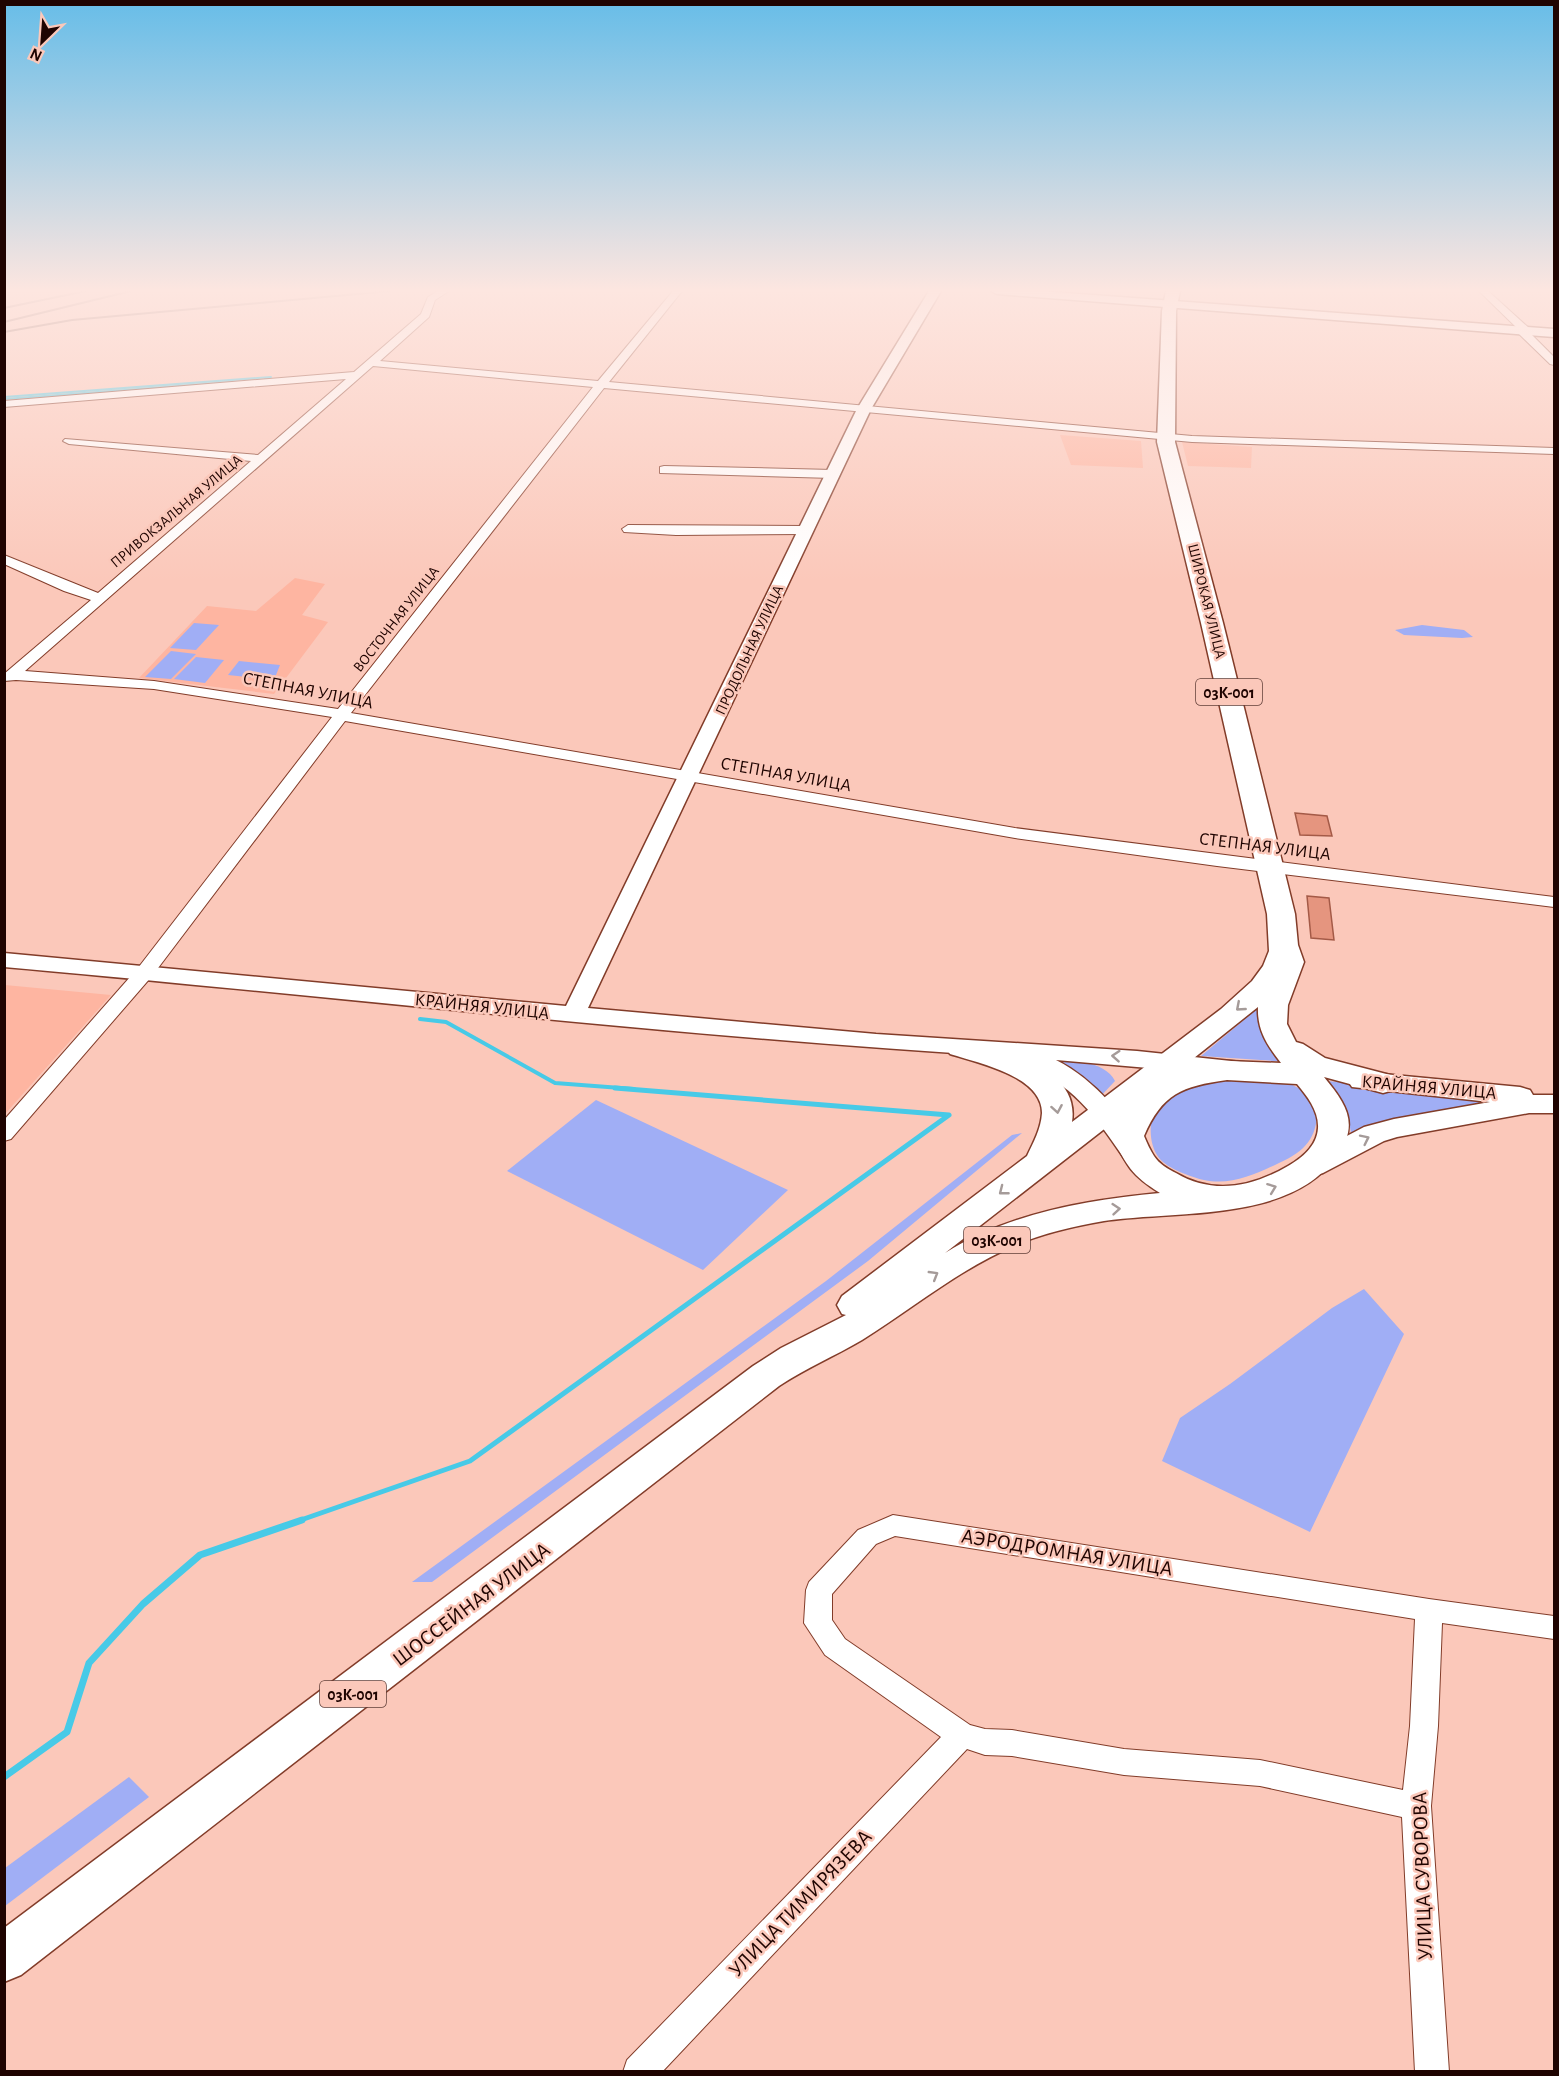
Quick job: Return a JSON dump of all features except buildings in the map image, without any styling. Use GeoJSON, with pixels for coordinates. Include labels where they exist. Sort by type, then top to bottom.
{"type":"FeatureCollection","features":[{"type":"Feature","properties":{"kind":"main road","name":"ШИРОКАЯ УЛИЦА"},"geometry":{"type":"LineString","coordinates":[[1168,388],[1166,436],[1270,866],[1281,914],[1284,944]]}},
{"type":"Feature","properties":{"kind":"main road","name":"03К-001"},"geometry":{"type":"LineString","coordinates":[[1276,1057],[1272,1024],[1273,1005],[1290,962],[1284,944]]}},
{"type":"Feature","properties":{"kind":"main road","name":"03К-001"},"geometry":{"type":"LineString","coordinates":[[794,1358],[853,1306],[1039,1163],[1106,1113],[1155,1082],[1257,992],[1276,969],[1282,957],[1284,944]]}},
{"type":"Feature","properties":{"kind":"main road","name":"03К-001"},"geometry":{"type":"LineString","coordinates":[[961,1048],[1019,1066],[1030,1072],[1051,1091],[1058,1104],[1059,1119],[1054,1138],[1039,1163]]}},
{"type":"Feature","properties":{"kind":"main road"},"geometry":{"type":"LineString","coordinates":[[1276,1057],[1304,1075]]}},
{"type":"Feature","properties":{"kind":"main road"},"geometry":{"type":"LineString","coordinates":[[1142,1164],[1128,1136],[1132,1121],[1155,1082],[1168,1083],[1199,1073],[1235,1070],[1276,1057],[1383,1083]]}},
{"type":"Feature","properties":{"kind":"main road","name":"03К-001"},"geometry":{"type":"LineString","coordinates":[[1304,1075],[1326,1100],[1334,1126],[1332,1140],[1313,1166]]}},
{"type":"Feature","properties":{"kind":"main road","name":"КРАЙНЯЯ УЛИЦА"},"geometry":{"type":"LineString","coordinates":[[1304,1075],[1554,1099]]}},
{"type":"Feature","properties":{"kind":"main road","name":"03К-001"},"geometry":{"type":"LineString","coordinates":[[794,1358],[847,1332],[924,1281],[1005,1236],[1061,1219],[1104,1210],[1244,1196],[1278,1186],[1374,1134],[1394,1128],[1529,1104],[1554,1104]]}},
{"type":"Feature","properties":{"kind":"main road","name":"03К-001"},"geometry":{"type":"LineString","coordinates":[[1142,1164],[1173,1186],[1195,1194],[1227,1198]]}},
{"type":"Feature","properties":{"kind":"main road","name":"ШОССЕЙНАЯ УЛИЦА"},"geometry":{"type":"LineString","coordinates":[[4,1958],[766,1376],[794,1358]]}},
{"type":"Feature","properties":{"kind":"street"},"geometry":{"type":"LineString","coordinates":[[4,404],[201,388]]}},
{"type":"Feature","properties":{"kind":"street","name":"ПРИВОКЗАЛЬНАЯ УЛИЦА"},"geometry":{"type":"LineString","coordinates":[[9,679],[99,598],[343,388]]}},
{"type":"Feature","properties":{"kind":"street","name":"ВОСТОЧНАЯ УЛИЦА"},"geometry":{"type":"LineString","coordinates":[[4,1134],[122,996],[146,972],[342,715],[598,388]]}},
{"type":"Feature","properties":{"kind":"street"},"geometry":{"type":"LineString","coordinates":[[642,388],[1166,436],[1554,451]]}},
{"type":"Feature","properties":{"kind":"street","name":"ПРОДОЛЬНАЯ УЛИЦА"},"geometry":{"type":"LineString","coordinates":[[573,1015],[688,775],[692,771],[805,530],[864,409],[877,388]]}},
{"type":"Feature","properties":{"kind":"street"},"geometry":{"type":"LineString","coordinates":[[69,441],[263,459]]}},
{"type":"Feature","properties":{"kind":"street"},"geometry":{"type":"LineString","coordinates":[[664,470],[833,474]]}},
{"type":"Feature","properties":{"kind":"street"},"geometry":{"type":"LineString","coordinates":[[628,529],[805,530]]}},
{"type":"Feature","properties":{"kind":"street"},"geometry":{"type":"LineString","coordinates":[[4,559],[69,588],[99,598]]}},
{"type":"Feature","properties":{"kind":"street","name":"СТЕПНАЯ УЛИЦА"},"geometry":{"type":"LineString","coordinates":[[9,679],[154,685],[325,710],[357,720],[688,775],[732,786],[1015,833],[1554,902]]}},
{"type":"Feature","properties":{"kind":"street","name":"КРАЙНЯЯ УЛИЦА"},"geometry":{"type":"LineString","coordinates":[[4,960],[573,1015],[961,1048]]}},
{"type":"Feature","properties":{"kind":"street"},"geometry":{"type":"LineString","coordinates":[[961,1048],[1020,1049],[1155,1082],[1276,1057]]}},
{"type":"Feature","properties":{"kind":"street","name":"03К-001"},"geometry":{"type":"LineString","coordinates":[[961,1048],[1014,1055],[1061,1070],[1076,1081],[1106,1113],[1142,1164]]}},
{"type":"Feature","properties":{"kind":"street","name":"АЭРОДРОМНАЯ УЛИЦА"},"geometry":{"type":"LineString","coordinates":[[962,1735],[835,1647],[818,1623],[819,1590],[867,1537],[894,1525],[1429,1610],[1554,1627]]}},
{"type":"Feature","properties":{"kind":"street","name":"УЛИЦА СУВОРОВА"},"geometry":{"type":"LineString","coordinates":[[1429,1610],[1424,1726],[1416,1806],[1432,2072]]}},
{"type":"Feature","properties":{"kind":"street"},"geometry":{"type":"LineString","coordinates":[[962,1735],[985,1742],[1012,1743],[1124,1762],[1260,1773],[1416,1806]]}},
{"type":"Feature","properties":{"kind":"street","name":"УЛИЦА ТИМИРЯЗЕВА"},"geometry":{"type":"LineString","coordinates":[[639,2072],[962,1735]]}},
{"type":"Feature","properties":{"kind":"shaded area"},"geometry":{"type":"Polygon","coordinates":[[[1060,435],[1141,441],[1143,468],[1071,465],[1060,435]]]}},
{"type":"Feature","properties":{"kind":"shaded area"},"geometry":{"type":"Polygon","coordinates":[[[1182,442],[1252,447],[1251,468],[1188,466],[1182,442]]]}},
{"type":"Feature","properties":{"kind":"shaded area"},"geometry":{"type":"Polygon","coordinates":[[[295,578],[325,584],[302,615],[328,622],[274,694],[139,678],[207,606],[256,611],[295,578]]]}},
{"type":"Feature","properties":{"kind":"shaded area"},"geometry":{"type":"Polygon","coordinates":[[[194,623],[219,625],[196,650],[170,648],[194,623]]]}},
{"type":"Feature","properties":{"kind":"shaded area"},"geometry":{"type":"Polygon","coordinates":[[[1422,625],[1464,630],[1473,637],[1404,635],[1395,630],[1422,625]]]}},
{"type":"Feature","properties":{"kind":"shaded area"},"geometry":{"type":"Polygon","coordinates":[[[171,651],[196,654],[171,679],[145,677],[171,651]]]}},
{"type":"Feature","properties":{"kind":"shaded area"},"geometry":{"type":"Polygon","coordinates":[[[196,657],[224,660],[205,683],[174,679],[196,657]]]}},
{"type":"Feature","properties":{"kind":"shaded area"},"geometry":{"type":"Polygon","coordinates":[[[239,661],[280,665],[274,680],[228,675],[239,661]]]}},
{"type":"Feature","properties":{"kind":"shaded area"},"geometry":{"type":"Polygon","coordinates":[[[4,985],[111,995],[5,1114],[4,985]]]}},
{"type":"Feature","properties":{"kind":"shaded area"},"geometry":{"type":"Polygon","coordinates":[[[1257,1009],[1264,1033],[1290,1062],[1201,1056],[1257,1009]]]}},
{"type":"Feature","properties":{"kind":"shaded area"},"geometry":{"type":"Polygon","coordinates":[[[1046,1057],[1094,1065],[1110,1074],[1115,1081],[1099,1098],[1046,1057]]]}},
{"type":"Feature","properties":{"kind":"shaded area"},"geometry":{"type":"Polygon","coordinates":[[[1203,1079],[1285,1081],[1304,1091],[1317,1103],[1314,1133],[1297,1153],[1252,1175],[1234,1180],[1214,1181],[1186,1175],[1159,1158],[1152,1142],[1151,1123],[1157,1105],[1168,1092],[1203,1079]]]}},
{"type":"Feature","properties":{"kind":"shaded area"},"geometry":{"type":"Polygon","coordinates":[[[1327,1081],[1533,1100],[1408,1116],[1351,1133],[1343,1105],[1327,1081]]]}},
{"type":"Feature","properties":{"kind":"shaded area"},"geometry":{"type":"Polygon","coordinates":[[[596,1100],[788,1190],[703,1270],[507,1171],[596,1100]]]}},
{"type":"Feature","properties":{"kind":"shaded area"},"geometry":{"type":"Polygon","coordinates":[[[1022,1133],[868,1261],[432,1582],[412,1582],[826,1281],[1012,1135],[1022,1133]]]}},
{"type":"Feature","properties":{"kind":"shaded area"},"geometry":{"type":"Polygon","coordinates":[[[1364,1289],[1404,1334],[1310,1532],[1162,1461],[1180,1418],[1332,1308],[1364,1289]]]}},
{"type":"Feature","properties":{"kind":"shaded area"},"geometry":{"type":"Polygon","coordinates":[[[129,1777],[149,1797],[5,1906],[5,1868],[129,1777]]]}},
{"type":"Feature","properties":{"kind":"waterway"},"geometry":{"type":"LineString","coordinates":[[4,397],[126,388]]}},
{"type":"Feature","properties":{"kind":"waterway"},"geometry":{"type":"LineString","coordinates":[[4,399],[153,388]]}},
{"type":"Feature","properties":{"kind":"waterway"},"geometry":{"type":"LineString","coordinates":[[420,1019],[446,1022],[555,1083],[634,1089]]}},
{"type":"Feature","properties":{"kind":"waterway"},"geometry":{"type":"LineString","coordinates":[[298,1521],[470,1461],[949,1115],[615,1088]]}},
{"type":"Feature","properties":{"kind":"waterway"},"geometry":{"type":"LineString","coordinates":[[4,1777],[67,1732],[89,1663],[143,1604],[200,1555],[302,1520]]}}]}
